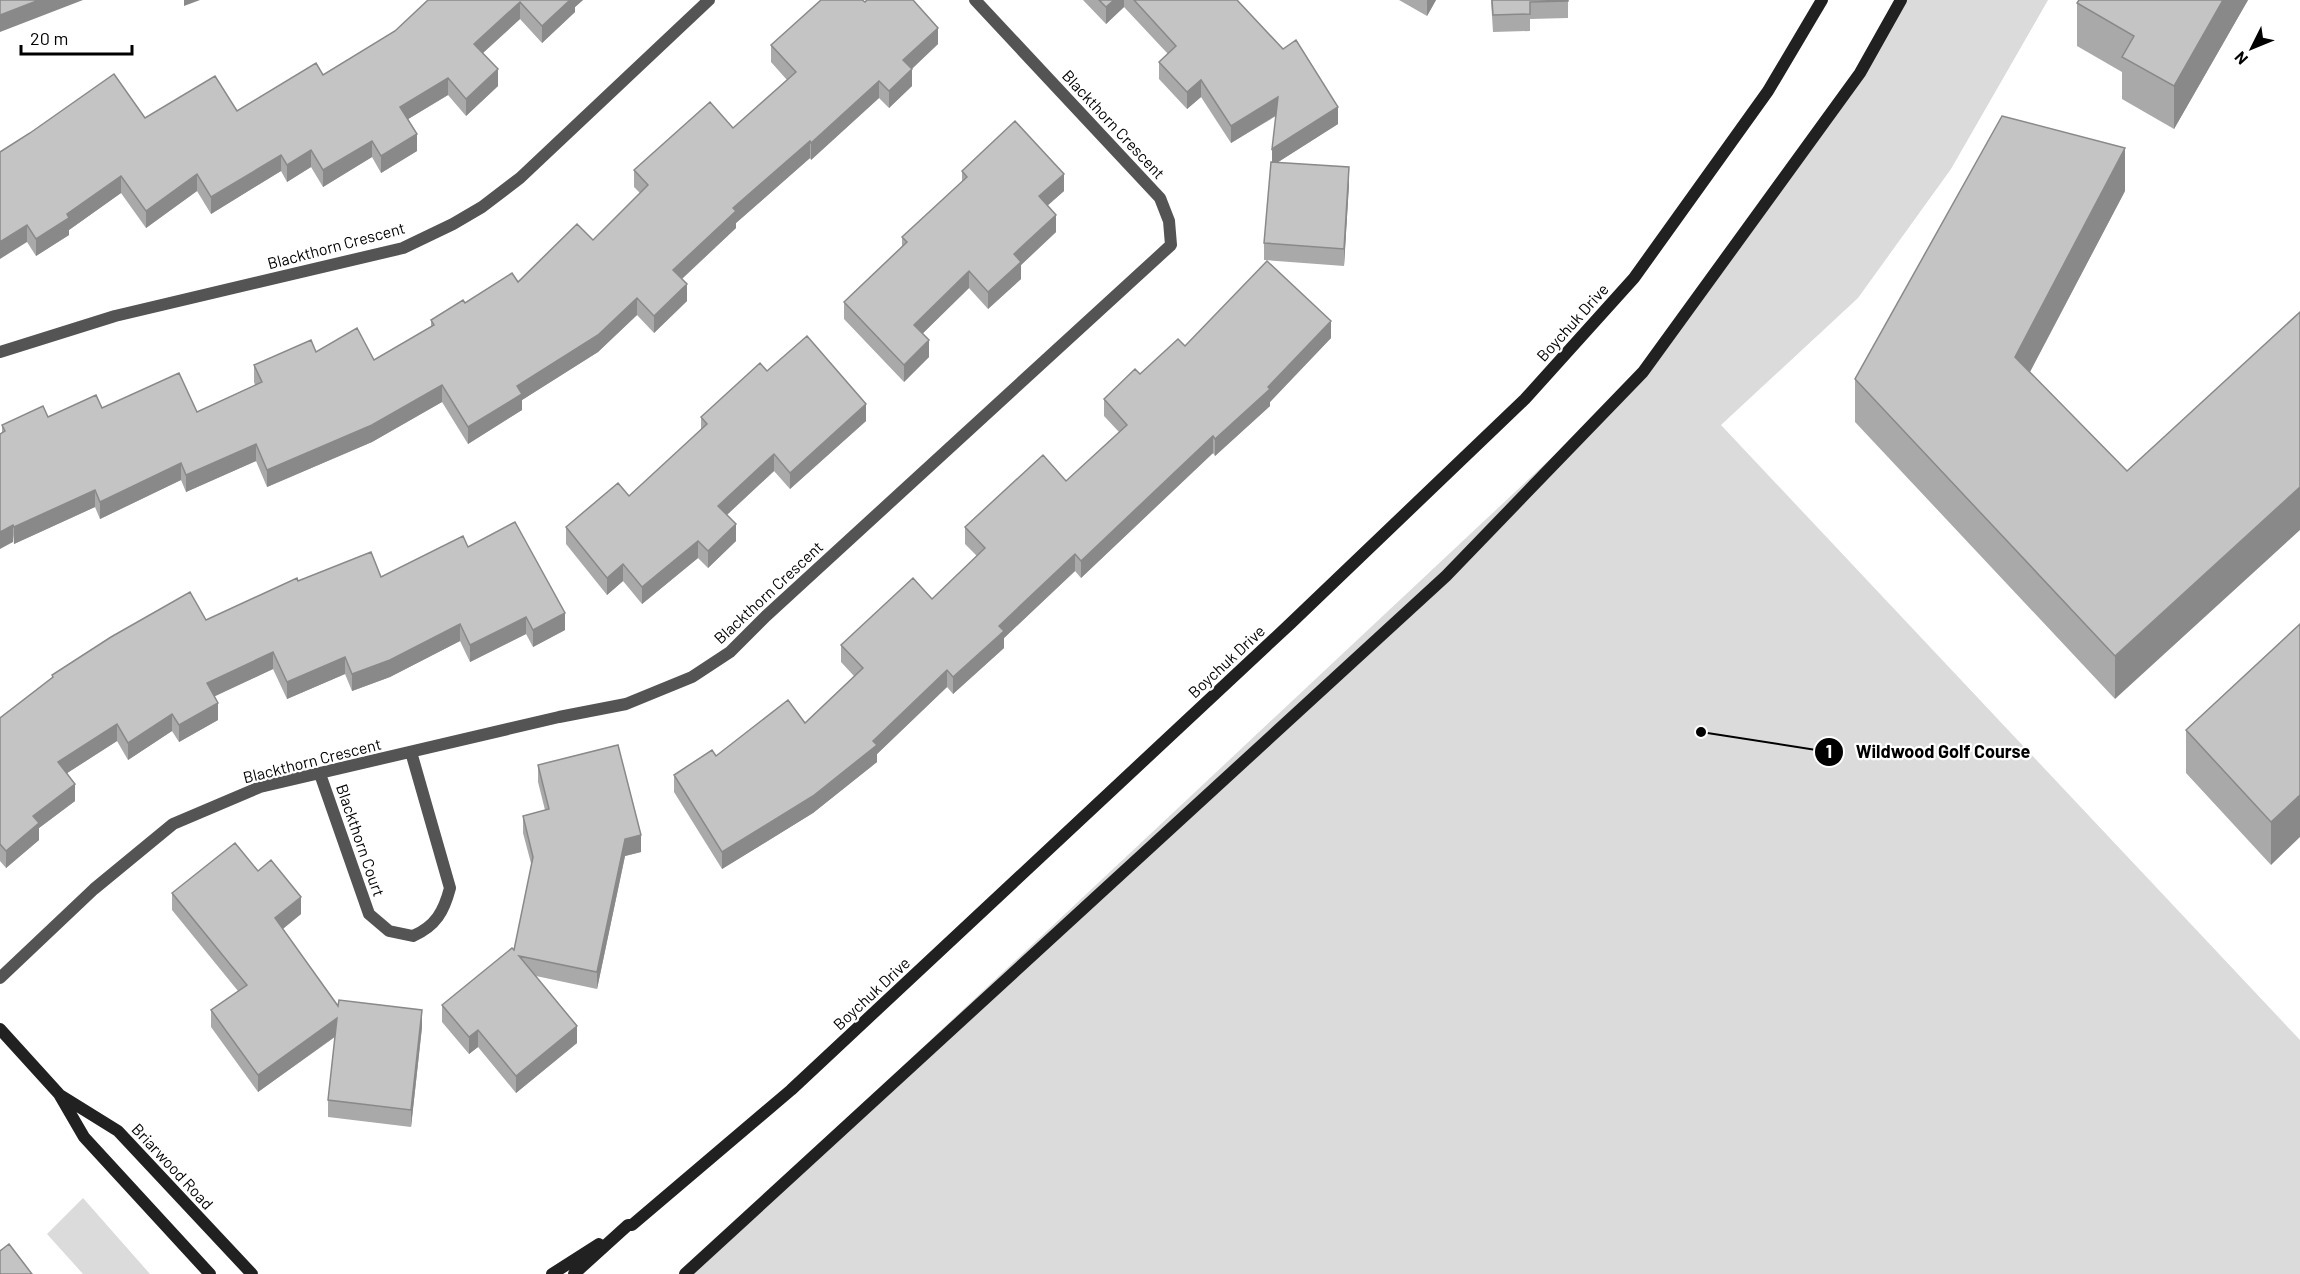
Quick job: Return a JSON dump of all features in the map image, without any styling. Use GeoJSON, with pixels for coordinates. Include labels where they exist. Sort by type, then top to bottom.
{"type":"FeatureCollection","features":[{"type":"Feature","properties":{"kind":"main road","name":"Boychuk Drive"},"geometry":{"type":"LineString","coordinates":[[574,1274],[628,1225],[632,1225],[791,1090],[1291,623],[1525,399],[1634,278],[1768,91],[1822,0]]}},
{"type":"Feature","properties":{"kind":"main road"},"geometry":{"type":"LineString","coordinates":[[685,1274],[1446,576],[1635,381],[1860,73],[1901,0]]}},
{"type":"Feature","properties":{"kind":"main road","name":"Briarwood Road"},"geometry":{"type":"LineString","coordinates":[[0,1029],[59,1094],[84,1137],[210,1274]]}},
{"type":"Feature","properties":{"kind":"main road","name":"Briarwood Road"},"geometry":{"type":"LineString","coordinates":[[59,1094],[118,1131],[252,1274]]}},
{"type":"Feature","properties":{"kind":"main road"},"geometry":{"type":"LineString","coordinates":[[552,1274],[628,1225]]}},
{"type":"Feature","properties":{"kind":"street","name":"Blackthorn Crescent"},"geometry":{"type":"LineString","coordinates":[[0,352],[115,316],[403,248],[453,224],[482,207],[520,178],[709,0]]}},
{"type":"Feature","properties":{"kind":"street","name":"Blackthorn Crescent"},"geometry":{"type":"LineString","coordinates":[[0,978],[94,889],[173,824],[260,787],[548,719],[626,704],[692,676],[730,652],[783,600],[1171,245],[1169,221],[1160,198],[975,0]]}},
{"type":"Feature","properties":{"kind":"street","name":"Blackthorn Court"},"geometry":{"type":"LineString","coordinates":[[320,774],[369,914],[389,931],[413,936],[434,923],[444,909],[450,888],[411,752]]}},
{"type":"Feature","properties":{"kind":"shaded area"},"geometry":{"type":"Polygon","coordinates":[[[1901,0],[2048,0],[1951,169],[1858,298],[1721,425],[2300,1040],[2300,1274],[681,1274],[1643,372],[1860,73],[1901,0]]]}},
{"type":"Feature","properties":{"kind":"shaded area"},"geometry":{"type":"Polygon","coordinates":[[[83,1198],[150,1274],[83,1274],[47,1234],[83,1198]]]}},
{"type":"Feature","properties":{"kind":"building"},"geometry":{"type":"Polygon","coordinates":[[[0,0],[39,0],[0,15],[0,0]]]}},
{"type":"Feature","properties":{"kind":"building"},"geometry":{"type":"Polygon","coordinates":[[[428,0],[570,0],[542,26],[520,2],[474,44],[498,69],[466,99],[448,78],[400,107],[417,134],[381,156],[372,141],[323,170],[311,150],[287,165],[281,155],[211,197],[197,174],[146,211],[121,176],[67,214],[69,218],[36,239],[27,225],[0,242],[0,152],[114,74],[145,118],[215,76],[237,111],[316,63],[323,75],[395,31],[428,0]]]}},
{"type":"Feature","properties":{"kind":"building"},"geometry":{"type":"Polygon","coordinates":[[[821,0],[862,0],[865,2],[867,0],[913,0],[938,28],[903,60],[912,69],[889,91],[879,81],[811,143],[810,141],[733,208],[736,211],[673,270],[687,284],[654,316],[637,298],[598,335],[517,386],[522,394],[468,427],[442,385],[372,425],[267,470],[256,444],[186,475],[181,463],[100,502],[95,490],[0,532],[0,434],[5,431],[2,425],[43,406],[48,417],[96,395],[102,408],[179,373],[197,412],[262,382],[254,365],[311,340],[316,352],[357,328],[374,360],[434,325],[431,320],[463,300],[465,303],[512,273],[518,282],[577,224],[593,240],[648,185],[634,170],[710,102],[733,128],[796,72],[771,45],[821,0]]]}},
{"type":"Feature","properties":{"kind":"building"},"geometry":{"type":"Polygon","coordinates":[[[1099,0],[1114,0],[1106,7],[1099,0]]]}},
{"type":"Feature","properties":{"kind":"building"},"geometry":{"type":"Polygon","coordinates":[[[1134,0],[1237,0],[1283,49],[1296,40],[1338,107],[1272,149],[1278,97],[1231,126],[1201,80],[1187,92],[1159,62],[1176,46],[1134,0]]]}},
{"type":"Feature","properties":{"kind":"building"},"geometry":{"type":"Polygon","coordinates":[[[1492,0],[1568,1],[1530,2],[1530,14],[1493,15],[1492,0]]]}},
{"type":"Feature","properties":{"kind":"building"},"geometry":{"type":"Polygon","coordinates":[[[2079,0],[2223,0],[2174,86],[2122,57],[2134,36],[2077,3],[2079,0]]]}},
{"type":"Feature","properties":{"kind":"building"},"geometry":{"type":"Polygon","coordinates":[[[2002,116],[2125,148],[2015,357],[2127,471],[2300,312],[2300,487],[2115,656],[1855,379],[2002,116]]]}},
{"type":"Feature","properties":{"kind":"building"},"geometry":{"type":"Polygon","coordinates":[[[1015,121],[1064,174],[1039,196],[1056,215],[1014,254],[1021,262],[988,292],[969,271],[914,325],[929,340],[904,365],[844,302],[907,242],[902,237],[967,177],[962,171],[1015,121]]]}},
{"type":"Feature","properties":{"kind":"building"},"geometry":{"type":"Polygon","coordinates":[[[1271,162],[1349,167],[1344,249],[1264,243],[1271,162]]]}},
{"type":"Feature","properties":{"kind":"building"},"geometry":{"type":"Polygon","coordinates":[[[1267,261],[1331,321],[1268,387],[1270,389],[1215,439],[1213,436],[1081,561],[1075,554],[999,626],[1004,631],[953,677],[947,670],[873,741],[877,745],[813,796],[722,852],[674,775],[712,750],[716,756],[788,700],[805,723],[863,668],[841,645],[913,578],[932,599],[985,548],[965,527],[1043,455],[1066,481],[1127,425],[1104,399],[1135,369],[1140,374],[1178,339],[1185,346],[1267,261]]]}},
{"type":"Feature","properties":{"kind":"building"},"geometry":{"type":"Polygon","coordinates":[[[807,336],[866,404],[790,473],[774,454],[718,506],[736,524],[708,551],[698,541],[642,587],[623,564],[607,578],[566,527],[618,483],[629,496],[707,424],[701,417],[760,363],[767,371],[807,336]]]}},
{"type":"Feature","properties":{"kind":"building"},"geometry":{"type":"Polygon","coordinates":[[[515,522],[565,613],[533,630],[526,617],[470,645],[460,624],[390,660],[352,674],[345,657],[287,682],[273,652],[207,683],[218,703],[179,725],[172,714],[128,743],[117,724],[58,762],[75,784],[33,816],[39,823],[6,851],[0,844],[0,718],[53,677],[52,675],[111,637],[190,592],[206,620],[297,578],[298,581],[371,552],[381,577],[463,536],[468,547],[515,522]]]}},
{"type":"Feature","properties":{"kind":"building"},"geometry":{"type":"Polygon","coordinates":[[[2300,624],[2300,795],[2271,822],[2186,730],[2300,624]]]}},
{"type":"Feature","properties":{"kind":"building"},"geometry":{"type":"Polygon","coordinates":[[[618,745],[641,835],[625,839],[597,972],[519,956],[577,1026],[516,1076],[478,1030],[469,1037],[442,1005],[512,948],[514,950],[533,857],[523,816],[549,809],[538,765],[618,745]]]}},
{"type":"Feature","properties":{"kind":"building"},"geometry":{"type":"Polygon","coordinates":[[[235,843],[258,871],[271,860],[301,897],[275,918],[338,1006],[339,1000],[422,1010],[411,1110],[328,1100],[337,1018],[258,1075],[211,1010],[247,985],[172,893],[235,843]]]}},
{"type":"Feature","properties":{"kind":"building"},"geometry":{"type":"Polygon","coordinates":[[[9,1244],[32,1274],[0,1274],[0,1251],[9,1244]]]}},
{"type":"Feature","properties":{"kind":"place","name":"Wildwood Golf Course"},"geometry":{"type":"Point","coordinates":[1701,732]}}]}
